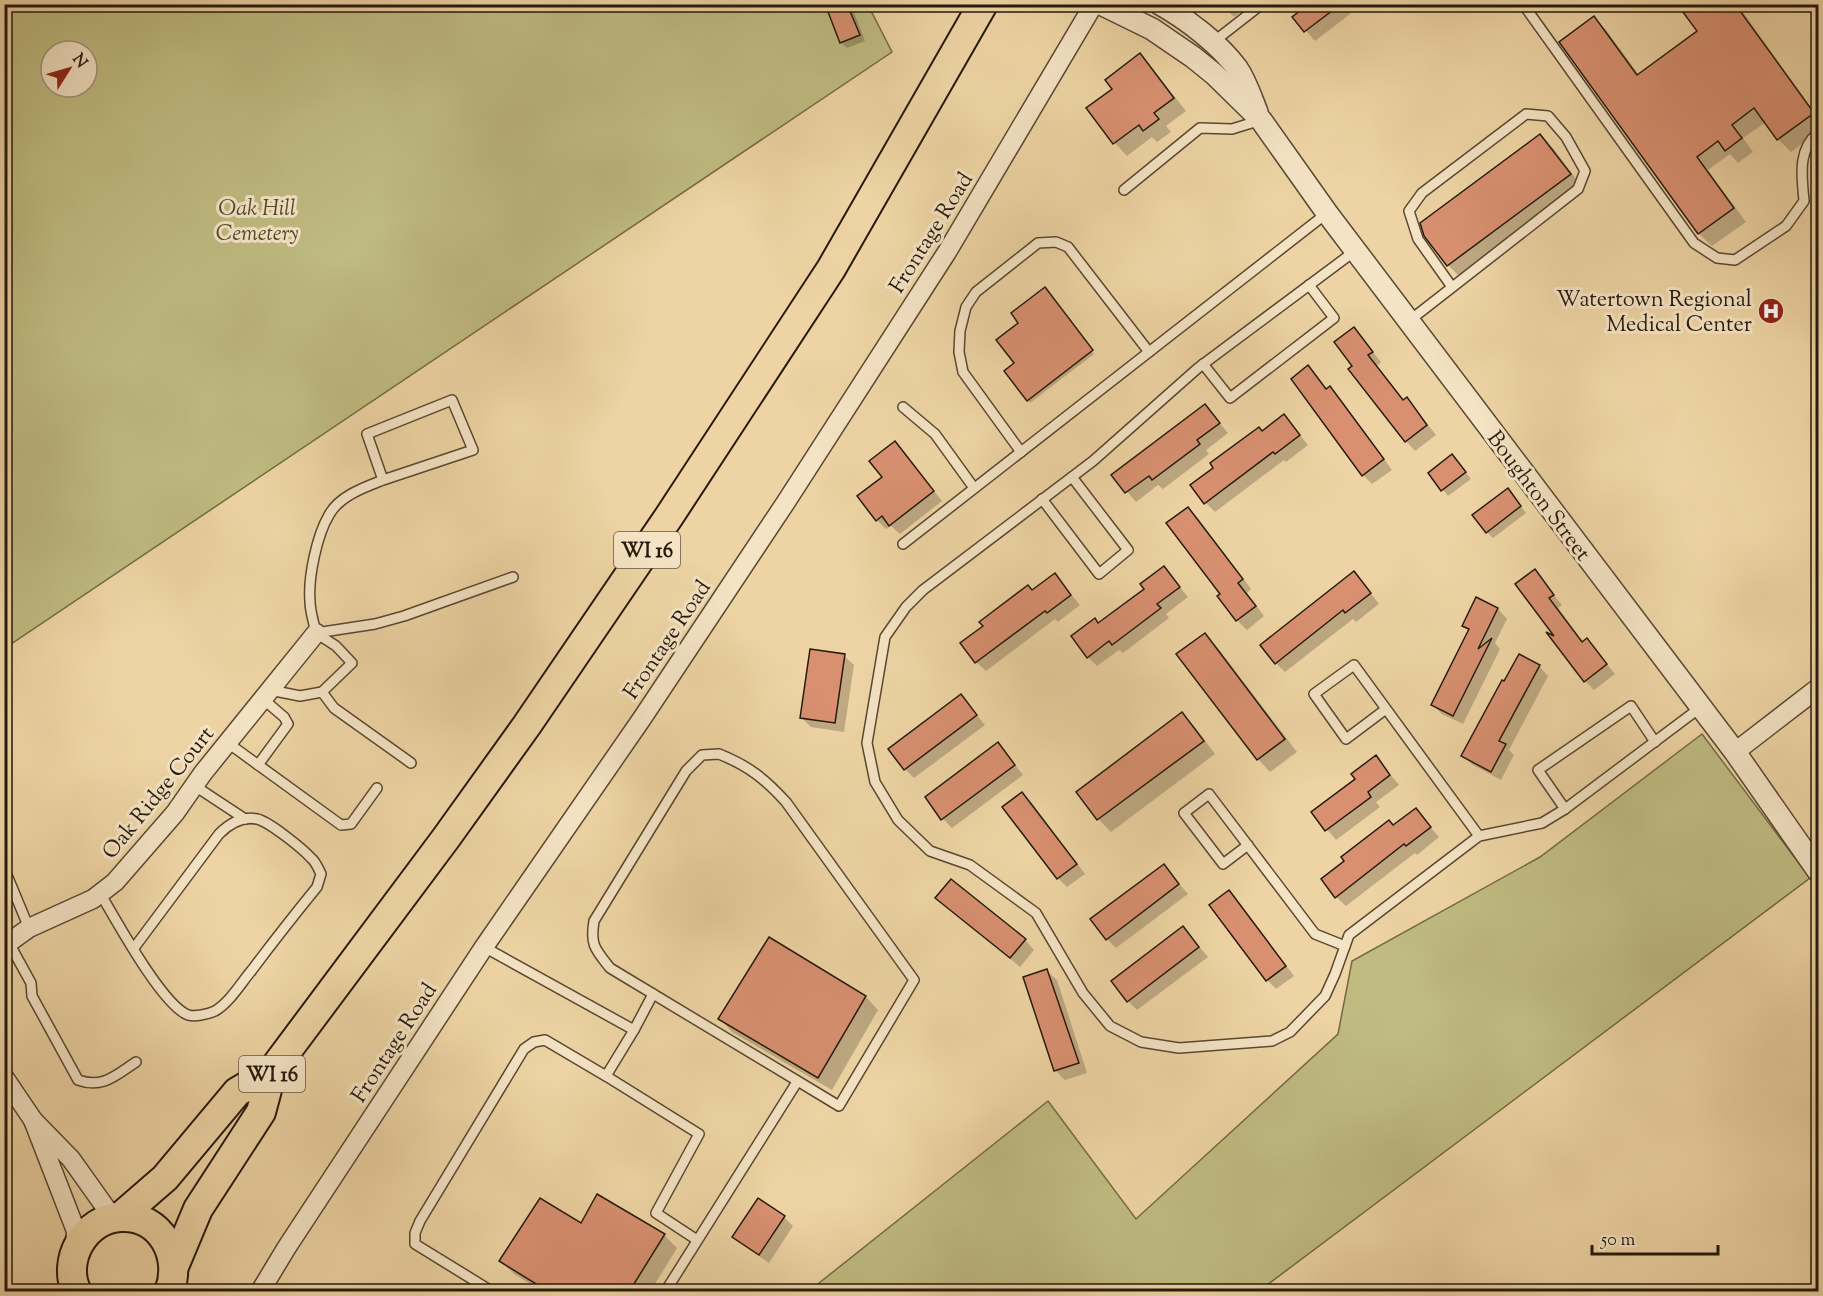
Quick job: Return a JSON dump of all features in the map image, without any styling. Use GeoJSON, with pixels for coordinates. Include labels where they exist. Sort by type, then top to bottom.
{"type":"FeatureCollection","features":[{"type":"Feature","properties":{"kind":"highway","name":"WI 16"},"geometry":{"type":"LineString","coordinates":[[176,1282],[198,1209],[261,1112],[272,1071],[446,838],[677,506],[831,269],[983,4]]}},
{"type":"Feature","properties":{"kind":"highway","name":"WI 16"},"geometry":{"type":"LineString","coordinates":[[117,1218],[165,1178],[237,1092],[272,1071]]}},
{"type":"Feature","properties":{"kind":"highway"},"geometry":{"type":"LineString","coordinates":[[74,1289],[71,1268],[75,1251],[84,1236],[97,1225],[117,1218],[147,1224],[161,1234],[170,1248],[176,1282]]}},
{"type":"Feature","properties":{"kind":"street","name":"Frontage Road"},"geometry":{"type":"LineString","coordinates":[[260,1291],[484,946],[643,717],[786,502],[947,252],[1094,4]]}},
{"type":"Feature","properties":{"kind":"street","name":"Boughton Street"},"geometry":{"type":"LineString","coordinates":[[1101,4],[1152,29],[1193,57],[1214,74],[1261,120],[1355,251],[1735,752],[1818,871]]}},
{"type":"Feature","properties":{"kind":"street","name":"Boughton Street"},"geometry":{"type":"LineString","coordinates":[[1160,4],[1196,29],[1238,69],[1261,120]]}},
{"type":"Feature","properties":{"kind":"street","name":"Oak Ridge Court"},"geometry":{"type":"LineString","coordinates":[[7,944],[29,928],[93,899],[115,882],[140,855],[316,633]]}},
{"type":"Feature","properties":{"kind":"street"},"geometry":{"type":"LineString","coordinates":[[1735,752],[1818,688]]}},
{"type":"Feature","properties":{"kind":"street"},"geometry":{"type":"LineString","coordinates":[[4,1077],[33,1120],[71,1159],[117,1218]]}},
{"type":"Feature","properties":{"kind":"street"},"geometry":{"type":"LineString","coordinates":[[33,1120],[76,1231],[75,1251]]}},
{"type":"Feature","properties":{"kind":"lane"},"geometry":{"type":"LineString","coordinates":[[1212,43],[1262,4]]}},
{"type":"Feature","properties":{"kind":"lane"},"geometry":{"type":"LineString","coordinates":[[1523,4],[1694,243],[1717,258],[1735,260],[1786,226],[1804,201],[1802,174],[1804,152],[1818,133]]}},
{"type":"Feature","properties":{"kind":"lane"},"geometry":{"type":"LineString","coordinates":[[1409,321],[1578,189],[1586,171],[1566,137],[1548,116],[1526,114],[1422,193],[1409,212],[1418,239],[1452,287]]}},
{"type":"Feature","properties":{"kind":"lane"},"geometry":{"type":"LineString","coordinates":[[1124,190],[1200,128],[1232,129],[1261,120]]}},
{"type":"Feature","properties":{"kind":"lane"},"geometry":{"type":"LineString","coordinates":[[903,544],[1327,213]]}},
{"type":"Feature","properties":{"kind":"lane"},"geometry":{"type":"LineString","coordinates":[[1021,452],[963,372],[959,352],[960,331],[966,307],[976,292],[1029,250],[1038,243],[1047,242],[1056,242],[1068,247],[1149,352]]}},
{"type":"Feature","properties":{"kind":"lane"},"geometry":{"type":"LineString","coordinates":[[1355,251],[1203,364],[1072,477],[923,590],[906,607],[885,637],[867,743],[875,782],[898,820],[930,851],[970,865],[1036,912],[1083,993],[1110,1026],[1141,1042],[1179,1048],[1272,1041],[1290,1032],[1325,996],[1349,936],[1479,836],[1542,823],[1565,809],[1701,707]]}},
{"type":"Feature","properties":{"kind":"lane"},"geometry":{"type":"LineString","coordinates":[[1203,364],[1230,398],[1334,318],[1310,285]]}},
{"type":"Feature","properties":{"kind":"lane"},"geometry":{"type":"LineString","coordinates":[[267,694],[300,696],[322,692],[352,663],[336,646],[316,633],[310,601],[312,569],[329,513],[345,498],[361,489],[473,450],[452,400],[367,434],[383,480]]}},
{"type":"Feature","properties":{"kind":"lane"},"geometry":{"type":"LineString","coordinates":[[903,407],[935,435],[974,488]]}},
{"type":"Feature","properties":{"kind":"lane"},"geometry":{"type":"LineString","coordinates":[[1042,500],[1099,574],[1128,550],[1072,477]]}},
{"type":"Feature","properties":{"kind":"lane"},"geometry":{"type":"LineString","coordinates":[[316,633],[375,624],[404,616],[513,577]]}},
{"type":"Feature","properties":{"kind":"lane"},"geometry":{"type":"LineString","coordinates":[[1386,710],[1346,739],[1314,694],[1354,665],[1479,836]]}},
{"type":"Feature","properties":{"kind":"lane"},"geometry":{"type":"LineString","coordinates":[[322,692],[334,708],[411,763]]}},
{"type":"Feature","properties":{"kind":"lane"},"geometry":{"type":"LineString","coordinates":[[258,765],[288,724],[267,694]]}},
{"type":"Feature","properties":{"kind":"lane"},"geometry":{"type":"LineString","coordinates":[[1565,809],[1538,770],[1631,706],[1655,742]]}},
{"type":"Feature","properties":{"kind":"lane"},"geometry":{"type":"LineString","coordinates":[[228,743],[341,825],[351,824],[377,788]]}},
{"type":"Feature","properties":{"kind":"lane"},"geometry":{"type":"LineString","coordinates":[[719,754],[740,762],[765,779],[786,802],[914,980],[839,1106],[797,1082],[610,968],[596,951],[591,937],[594,921],[686,771],[702,755],[719,754]]}},
{"type":"Feature","properties":{"kind":"lane"},"geometry":{"type":"LineString","coordinates":[[195,786],[244,819]]}},
{"type":"Feature","properties":{"kind":"lane"},"geometry":{"type":"LineString","coordinates":[[1248,845],[1223,864],[1184,813],[1209,794],[1248,845],[1315,934],[1345,946]]}},
{"type":"Feature","properties":{"kind":"lane"},"geometry":{"type":"LineString","coordinates":[[100,893],[134,948],[160,987],[177,1007],[190,1016],[214,1011],[236,990],[317,887],[321,874],[311,857],[258,819],[244,819],[230,824],[219,834],[134,948]]}},
{"type":"Feature","properties":{"kind":"lane"},"geometry":{"type":"LineString","coordinates":[[4,868],[29,928]]}},
{"type":"Feature","properties":{"kind":"lane"},"geometry":{"type":"LineString","coordinates":[[7,944],[31,983],[32,996],[78,1080],[89,1084],[103,1083],[136,1062]]}},
{"type":"Feature","properties":{"kind":"lane"},"geometry":{"type":"LineString","coordinates":[[484,946],[634,1030]]}},
{"type":"Feature","properties":{"kind":"lane"},"geometry":{"type":"LineString","coordinates":[[606,1076],[653,994]]}},
{"type":"Feature","properties":{"kind":"lane"},"geometry":{"type":"LineString","coordinates":[[494,1292],[415,1244],[415,1233],[420,1221],[524,1049],[534,1042],[545,1040],[699,1134],[656,1213],[697,1240]]}},
{"type":"Feature","properties":{"kind":"lane"},"geometry":{"type":"LineString","coordinates":[[665,1292],[797,1082]]}},
{"type":"Feature","properties":{"kind":"green space","name":"Oak Hill Cemetery"},"geometry":{"type":"Polygon","coordinates":[[[5,5],[868,5],[892,52],[5,648],[5,5]]]}},
{"type":"Feature","properties":{"kind":"green space"},"geometry":{"type":"Polygon","coordinates":[[[1702,734],[1810,878],[1259,1291],[809,1291],[1048,1101],[1136,1219],[1338,1034],[1352,961],[1540,857],[1702,734]]]}},
{"type":"Feature","properties":{"kind":"building"},"geometry":{"type":"Polygon","coordinates":[[[825,4],[847,4],[860,35],[840,43],[825,4]]]}},
{"type":"Feature","properties":{"kind":"building"},"geometry":{"type":"Polygon","coordinates":[[[1309,4],[1341,4],[1304,32],[1292,17],[1309,4]]]}},
{"type":"Feature","properties":{"kind":"building"},"geometry":{"type":"Polygon","coordinates":[[[1677,4],[1735,4],[1814,113],[1777,140],[1754,108],[1732,125],[1742,138],[1725,151],[1718,141],[1697,157],[1734,208],[1698,234],[1559,42],[1594,16],[1637,75],[1697,31],[1677,4]]]}},
{"type":"Feature","properties":{"kind":"building"},"geometry":{"type":"Polygon","coordinates":[[[1140,53],[1174,98],[1154,113],[1159,119],[1143,131],[1139,125],[1113,144],[1086,108],[1112,89],[1105,80],[1140,53]]]}},
{"type":"Feature","properties":{"kind":"building"},"geometry":{"type":"Polygon","coordinates":[[[1540,134],[1571,174],[1447,266],[1424,236],[1420,223],[1540,134]]]}},
{"type":"Feature","properties":{"kind":"building"},"geometry":{"type":"Polygon","coordinates":[[[1045,287],[1093,350],[1027,401],[1004,371],[1014,363],[996,340],[1018,323],[1011,313],[1045,287]]]}},
{"type":"Feature","properties":{"kind":"building"},"geometry":{"type":"Polygon","coordinates":[[[1354,327],[1373,352],[1368,355],[1403,400],[1407,397],[1427,425],[1405,442],[1348,369],[1352,366],[1334,342],[1354,327]]]}},
{"type":"Feature","properties":{"kind":"building"},"geometry":{"type":"Polygon","coordinates":[[[1308,365],[1326,389],[1330,386],[1384,459],[1362,476],[1291,379],[1308,365]]]}},
{"type":"Feature","properties":{"kind":"building"},"geometry":{"type":"Polygon","coordinates":[[[1205,404],[1220,423],[1197,440],[1200,444],[1152,480],[1149,476],[1125,493],[1111,475],[1205,404]]]}},
{"type":"Feature","properties":{"kind":"building"},"geometry":{"type":"Polygon","coordinates":[[[1284,414],[1300,435],[1275,454],[1273,452],[1204,504],[1190,485],[1213,468],[1210,463],[1259,427],[1262,431],[1284,414]]]}},
{"type":"Feature","properties":{"kind":"building"},"geometry":{"type":"Polygon","coordinates":[[[895,441],[934,491],[889,526],[882,516],[876,521],[857,496],[882,477],[869,461],[895,441]]]}},
{"type":"Feature","properties":{"kind":"building"},"geometry":{"type":"Polygon","coordinates":[[[1452,454],[1466,472],[1441,491],[1428,473],[1452,454]]]}},
{"type":"Feature","properties":{"kind":"building"},"geometry":{"type":"Polygon","coordinates":[[[1508,488],[1521,506],[1486,533],[1472,515],[1508,488]]]}},
{"type":"Feature","properties":{"kind":"building"},"geometry":{"type":"Polygon","coordinates":[[[1188,507],[1243,579],[1238,583],[1256,606],[1236,621],[1217,596],[1220,594],[1166,523],[1188,507]]]}},
{"type":"Feature","properties":{"kind":"building"},"geometry":{"type":"Polygon","coordinates":[[[1164,566],[1180,587],[1157,604],[1161,608],[1112,645],[1109,641],[1087,658],[1071,636],[1095,618],[1098,623],[1144,589],[1140,584],[1164,566]]]}},
{"type":"Feature","properties":{"kind":"building"},"geometry":{"type":"Polygon","coordinates":[[[1535,569],[1554,595],[1549,598],[1582,642],[1587,638],[1607,664],[1584,682],[1546,632],[1554,636],[1515,584],[1535,569]]]}},
{"type":"Feature","properties":{"kind":"building"},"geometry":{"type":"Polygon","coordinates":[[[1354,571],[1371,593],[1345,613],[1343,610],[1275,664],[1260,645],[1354,571]]]}},
{"type":"Feature","properties":{"kind":"building"},"geometry":{"type":"Polygon","coordinates":[[[1055,573],[1071,595],[1047,613],[1045,611],[975,663],[960,643],[983,626],[979,622],[1028,585],[1032,590],[1055,573]]]}},
{"type":"Feature","properties":{"kind":"building"},"geometry":{"type":"Polygon","coordinates":[[[1476,597],[1498,608],[1478,649],[1492,638],[1453,716],[1431,705],[1469,629],[1462,626],[1476,597]]]}},
{"type":"Feature","properties":{"kind":"building"},"geometry":{"type":"Polygon","coordinates":[[[1205,633],[1285,739],[1257,760],[1176,654],[1205,633]]]}},
{"type":"Feature","properties":{"kind":"building"},"geometry":{"type":"Polygon","coordinates":[[[810,649],[845,654],[835,723],[800,718],[810,649]]]}},
{"type":"Feature","properties":{"kind":"building"},"geometry":{"type":"Polygon","coordinates":[[[1519,654],[1540,665],[1499,741],[1506,744],[1491,772],[1461,756],[1502,680],[1504,681],[1519,654]]]}},
{"type":"Feature","properties":{"kind":"building"},"geometry":{"type":"Polygon","coordinates":[[[961,694],[977,715],[904,770],[888,749],[961,694]]]}},
{"type":"Feature","properties":{"kind":"building"},"geometry":{"type":"Polygon","coordinates":[[[1182,712],[1204,741],[1097,820],[1076,792],[1182,712]]]}},
{"type":"Feature","properties":{"kind":"building"},"geometry":{"type":"Polygon","coordinates":[[[998,742],[1015,765],[941,820],[925,797],[998,742]]]}},
{"type":"Feature","properties":{"kind":"building"},"geometry":{"type":"Polygon","coordinates":[[[1376,755],[1390,775],[1368,792],[1371,797],[1325,831],[1311,812],[1355,779],[1351,774],[1376,755]]]}},
{"type":"Feature","properties":{"kind":"building"},"geometry":{"type":"Polygon","coordinates":[[[1022,792],[1077,864],[1057,879],[1002,807],[1022,792]]]}},
{"type":"Feature","properties":{"kind":"building"},"geometry":{"type":"Polygon","coordinates":[[[1416,808],[1431,827],[1406,846],[1404,844],[1335,898],[1321,879],[1344,861],[1341,857],[1389,820],[1393,825],[1416,808]]]}},
{"type":"Feature","properties":{"kind":"building"},"geometry":{"type":"Polygon","coordinates":[[[1164,864],[1179,884],[1106,940],[1090,919],[1164,864]]]}},
{"type":"Feature","properties":{"kind":"building"},"geometry":{"type":"Polygon","coordinates":[[[951,879],[1026,939],[1010,958],[935,898],[951,879]]]}},
{"type":"Feature","properties":{"kind":"building"},"geometry":{"type":"Polygon","coordinates":[[[1229,890],[1286,966],[1266,981],[1209,905],[1229,890]]]}},
{"type":"Feature","properties":{"kind":"building"},"geometry":{"type":"Polygon","coordinates":[[[1183,926],[1199,947],[1127,1002],[1111,981],[1183,926]]]}},
{"type":"Feature","properties":{"kind":"building"},"geometry":{"type":"Polygon","coordinates":[[[769,937],[866,996],[818,1078],[718,1019],[769,937]]]}},
{"type":"Feature","properties":{"kind":"building"},"geometry":{"type":"Polygon","coordinates":[[[1047,969],[1079,1063],[1054,1071],[1023,977],[1047,969]]]}},
{"type":"Feature","properties":{"kind":"building"},"geometry":{"type":"Polygon","coordinates":[[[597,1194],[665,1234],[629,1292],[549,1292],[499,1261],[540,1198],[581,1223],[597,1194]]]}},
{"type":"Feature","properties":{"kind":"building"},"geometry":{"type":"Polygon","coordinates":[[[758,1198],[785,1216],[759,1255],[732,1237],[758,1198]]]}},
{"type":"Feature","properties":{"kind":"place","name":"Watertown Regional Medical Center"},"geometry":{"type":"Point","coordinates":[1771,311]}}]}
